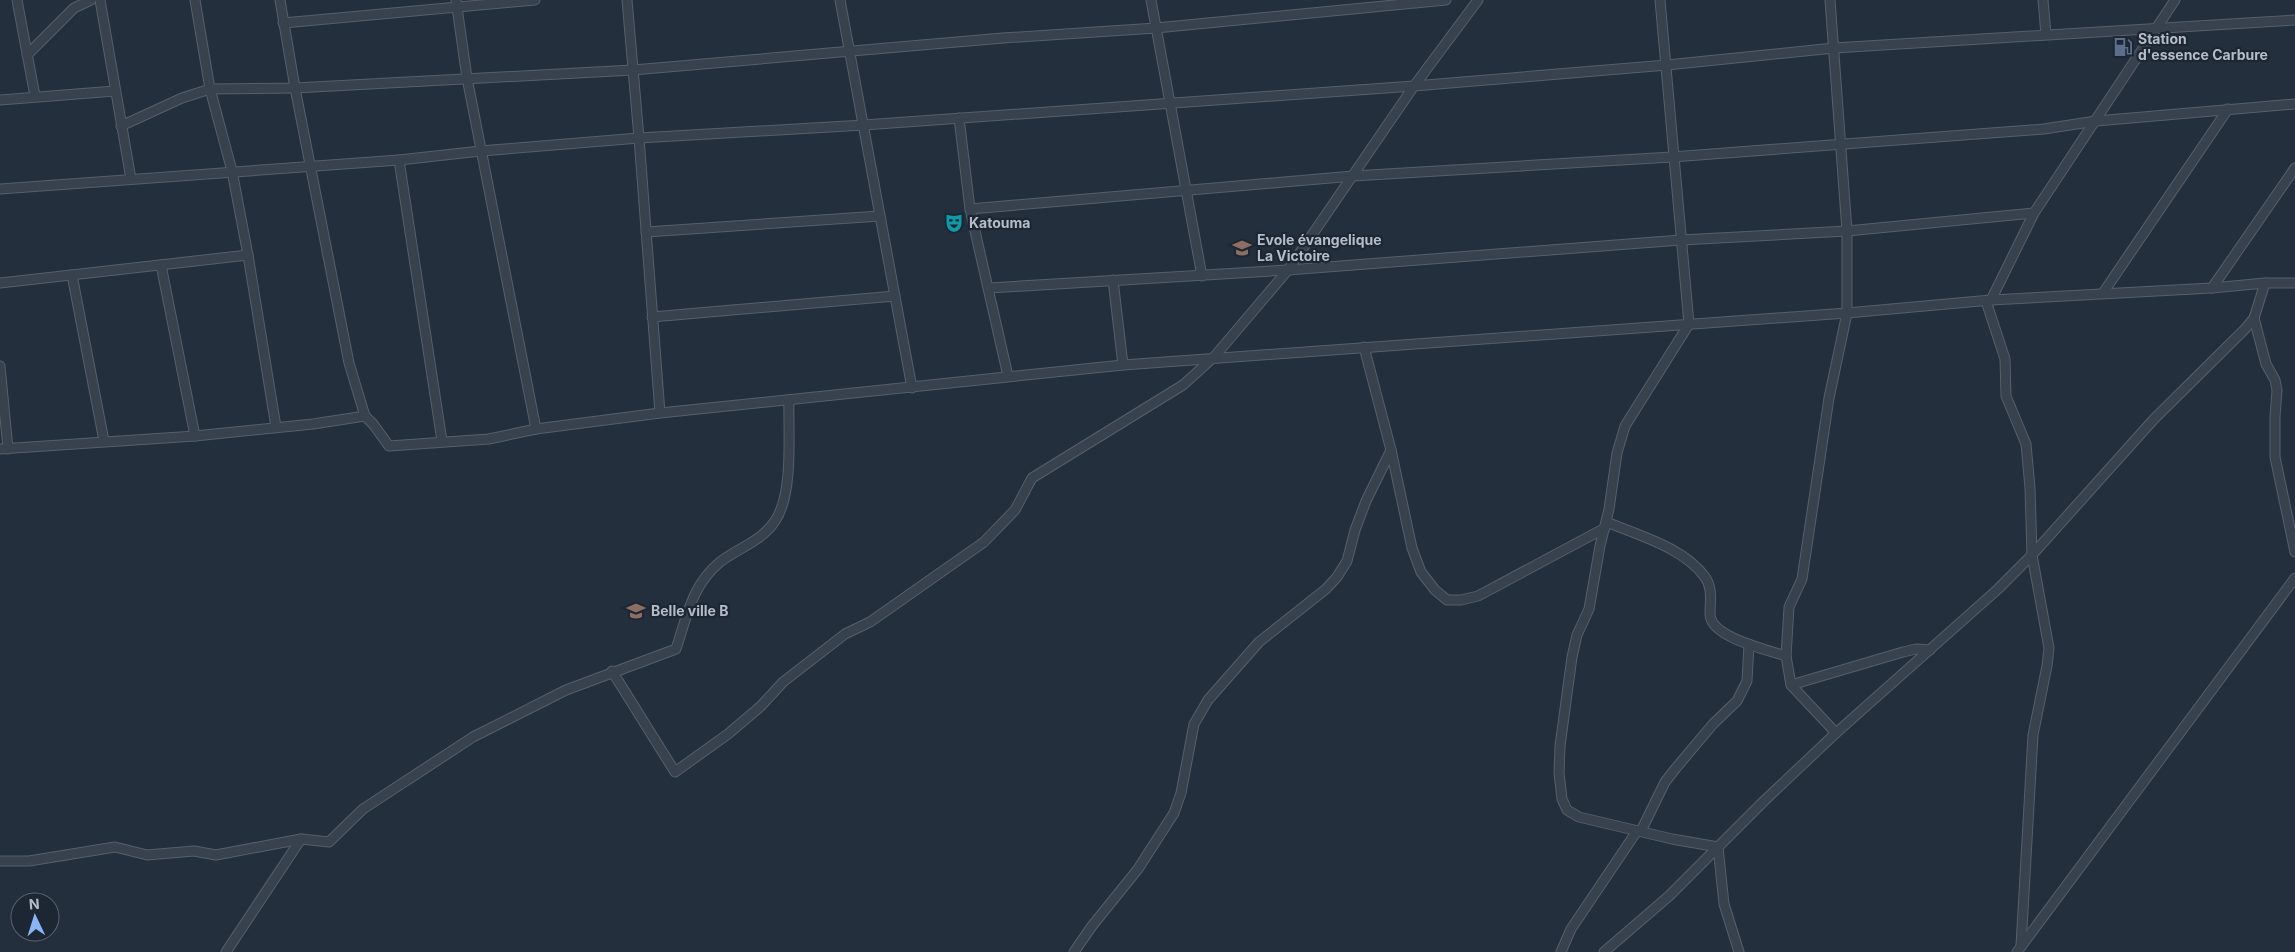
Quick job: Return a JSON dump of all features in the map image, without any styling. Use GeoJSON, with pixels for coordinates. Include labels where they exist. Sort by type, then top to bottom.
{"type":"FeatureCollection","features":[{"type":"Feature","properties":{"kind":"street"},"geometry":{"type":"LineString","coordinates":[[17,0],[35,96]]}},
{"type":"Feature","properties":{"kind":"street"},"geometry":{"type":"LineString","coordinates":[[27,55],[74,8],[91,0]]}},
{"type":"Feature","properties":{"kind":"street"},"geometry":{"type":"LineString","coordinates":[[100,0],[131,179]]}},
{"type":"Feature","properties":{"kind":"street"},"geometry":{"type":"LineString","coordinates":[[196,0],[210,89],[232,171],[248,255],[276,427]]}},
{"type":"Feature","properties":{"kind":"street"},"geometry":{"type":"LineString","coordinates":[[280,0],[295,88],[349,363],[365,416],[389,446],[489,439],[536,429],[660,413],[912,388],[1008,376],[1214,357],[1847,313],[2103,293],[2212,288],[2265,283],[2295,283]]}},
{"type":"Feature","properties":{"kind":"street"},"geometry":{"type":"LineString","coordinates":[[283,23],[457,3],[535,0]]}},
{"type":"Feature","properties":{"kind":"street"},"geometry":{"type":"LineString","coordinates":[[626,0],[640,138],[660,413]]}},
{"type":"Feature","properties":{"kind":"street"},"geometry":{"type":"LineString","coordinates":[[840,0],[912,388]]}},
{"type":"Feature","properties":{"kind":"street"},"geometry":{"type":"LineString","coordinates":[[1151,0],[1202,276]]}},
{"type":"Feature","properties":{"kind":"street"},"geometry":{"type":"LineString","coordinates":[[121,126],[182,98],[210,89],[295,88],[633,70],[1003,38],[1156,28],[1446,0]]}},
{"type":"Feature","properties":{"kind":"street"},"geometry":{"type":"LineString","coordinates":[[612,671],[676,772],[728,734],[761,706],[783,682],[845,634],[870,622],[984,542],[1015,510],[1032,478],[1183,385],[1214,357],[1288,270],[1414,86],[1478,0]]}},
{"type":"Feature","properties":{"kind":"street"},"geometry":{"type":"LineString","coordinates":[[1660,0],[1667,65],[1672,157],[1689,324],[1625,426],[1617,453],[1606,525],[1589,609],[1577,635],[1572,657],[1560,746],[1559,774],[1562,798],[1567,810],[1579,817],[1672,839],[1718,847]]}},
{"type":"Feature","properties":{"kind":"street"},"geometry":{"type":"LineString","coordinates":[[1830,0],[1847,231],[1847,313],[1829,398],[1802,578],[1789,607],[1786,656],[1791,685],[1836,733]]}},
{"type":"Feature","properties":{"kind":"street"},"geometry":{"type":"LineString","coordinates":[[2043,0],[2046,34]]}},
{"type":"Feature","properties":{"kind":"street"},"geometry":{"type":"LineString","coordinates":[[2019,949],[2032,735],[2049,648],[2032,554],[2030,488],[2026,444],[2006,396],[2005,359],[1988,301],[2034,213],[2096,121],[2154,29],[2175,0]]}},
{"type":"Feature","properties":{"kind":"street"},"geometry":{"type":"LineString","coordinates":[[457,3],[467,78],[536,429]]}},
{"type":"Feature","properties":{"kind":"street"},"geometry":{"type":"LineString","coordinates":[[0,189],[399,160],[481,151],[640,138],[864,125],[1414,86],[1667,65],[1834,48],[2295,20]]}},
{"type":"Feature","properties":{"kind":"street"},"geometry":{"type":"LineString","coordinates":[[0,100],[115,91]]}},
{"type":"Feature","properties":{"kind":"street"},"geometry":{"type":"LineString","coordinates":[[970,209],[1186,192],[1353,176],[1672,157],[2044,129],[2096,121],[2295,104]]}},
{"type":"Feature","properties":{"kind":"street"},"geometry":{"type":"LineString","coordinates":[[2103,293],[2228,109]]}},
{"type":"Feature","properties":{"kind":"street"},"geometry":{"type":"LineString","coordinates":[[959,118],[970,209],[1008,376]]}},
{"type":"Feature","properties":{"kind":"street"},"geometry":{"type":"LineString","coordinates":[[399,160],[442,441]]}},
{"type":"Feature","properties":{"kind":"street"},"geometry":{"type":"LineString","coordinates":[[2212,288],[2295,168]]}},
{"type":"Feature","properties":{"kind":"street"},"geometry":{"type":"LineString","coordinates":[[989,288],[1202,276],[1681,240],[1847,231],[2034,213]]}},
{"type":"Feature","properties":{"kind":"street"},"geometry":{"type":"LineString","coordinates":[[646,232],[880,216]]}},
{"type":"Feature","properties":{"kind":"street"},"geometry":{"type":"LineString","coordinates":[[0,283],[248,255]]}},
{"type":"Feature","properties":{"kind":"street"},"geometry":{"type":"LineString","coordinates":[[161,265],[194,436]]}},
{"type":"Feature","properties":{"kind":"street"},"geometry":{"type":"LineString","coordinates":[[72,275],[104,441]]}},
{"type":"Feature","properties":{"kind":"street"},"geometry":{"type":"LineString","coordinates":[[1113,280],[1123,365]]}},
{"type":"Feature","properties":{"kind":"street"},"geometry":{"type":"LineString","coordinates":[[1604,952],[1669,896],[1836,733],[1998,589],[2154,419],[2245,329],[2254,318],[2265,283]]}},
{"type":"Feature","properties":{"kind":"street"},"geometry":{"type":"LineString","coordinates":[[652,317],[895,296]]}},
{"type":"Feature","properties":{"kind":"street"},"geometry":{"type":"LineString","coordinates":[[2254,318],[2266,364],[2275,380],[2277,390],[2275,457],[2295,552]]}},
{"type":"Feature","properties":{"kind":"street"},"geometry":{"type":"LineString","coordinates":[[1364,347],[1392,450],[1412,548],[1421,572],[1435,590],[1447,600],[1461,600],[1478,596],[1606,525],[1670,549],[1688,560],[1706,578],[1710,588],[1710,617],[1713,625],[1722,632],[1749,644],[1786,656]]}},
{"type":"Feature","properties":{"kind":"street"},"geometry":{"type":"LineString","coordinates":[[1,371],[4,449],[194,436],[313,424],[365,416]]}},
{"type":"Feature","properties":{"kind":"street"},"geometry":{"type":"LineString","coordinates":[[0,862],[29,861],[115,847],[147,854],[194,851],[216,855],[301,839],[329,842],[363,809],[473,737],[566,690],[612,671],[676,649],[685,616],[695,590],[704,577],[722,561],[766,532],[776,520],[786,495],[789,400]]}},
{"type":"Feature","properties":{"kind":"street"},"geometry":{"type":"LineString","coordinates":[[1074,952],[1092,926],[1138,870],[1174,813],[1181,793],[1194,724],[1208,700],[1258,642],[1326,589],[1337,577],[1347,561],[1355,530],[1366,501],[1392,450]]}},
{"type":"Feature","properties":{"kind":"street"},"geometry":{"type":"LineString","coordinates":[[2019,949],[2295,578]]}},
{"type":"Feature","properties":{"kind":"street"},"geometry":{"type":"LineString","coordinates":[[1561,952],[1570,929],[1639,831],[1665,782],[1713,724],[1737,701],[1747,681],[1749,644]]}},
{"type":"Feature","properties":{"kind":"street"},"geometry":{"type":"LineString","coordinates":[[1791,685],[1902,652],[1916,649],[1930,650]]}},
{"type":"Feature","properties":{"kind":"street"},"geometry":{"type":"LineString","coordinates":[[226,952],[301,839]]}},
{"type":"Feature","properties":{"kind":"street"},"geometry":{"type":"LineString","coordinates":[[1718,847],[1724,904],[1739,952]]}},
{"type":"Feature","properties":{"kind":"place","name":"Station d'essence Carbure"},"geometry":{"type":"Point","coordinates":[2123,47]}},
{"type":"Feature","properties":{"kind":"place","name":"Katouma"},"geometry":{"type":"Point","coordinates":[954,223]}},
{"type":"Feature","properties":{"kind":"place","name":"Evole évangelique La Victoire"},"geometry":{"type":"Point","coordinates":[1242,248]}},
{"type":"Feature","properties":{"kind":"place","name":"Belle ville B"},"geometry":{"type":"Point","coordinates":[636,611]}}]}
